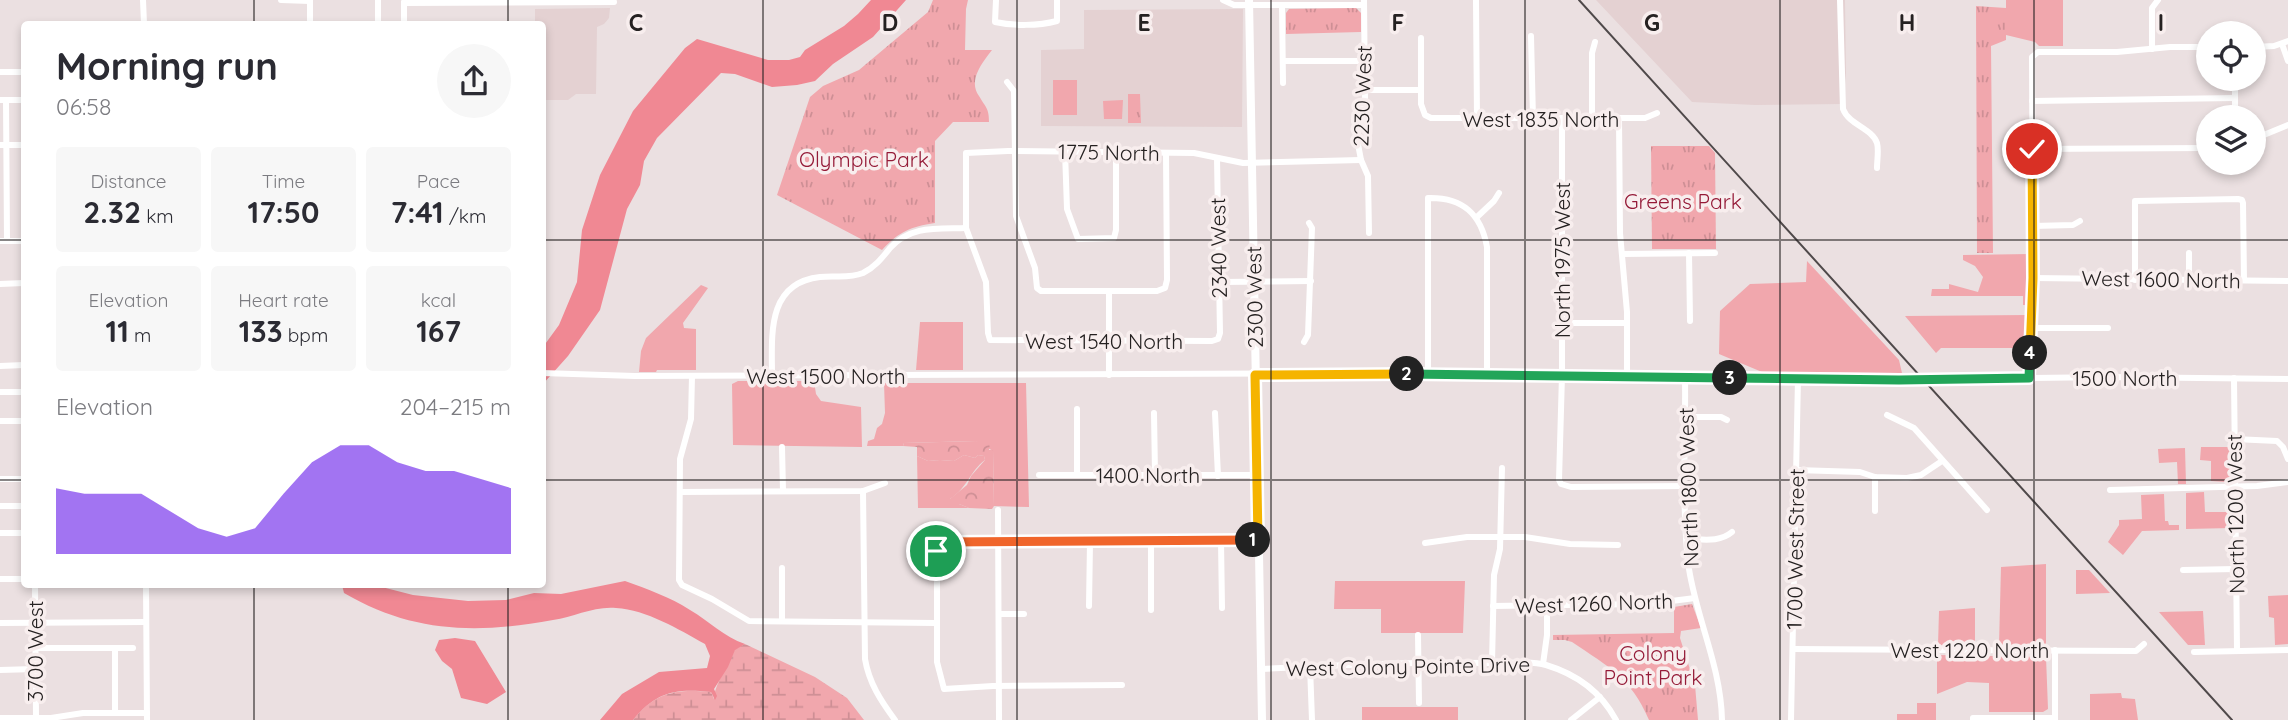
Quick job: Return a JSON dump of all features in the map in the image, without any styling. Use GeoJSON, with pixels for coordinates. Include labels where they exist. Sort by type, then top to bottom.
{"type":"FeatureCollection","features":[{"type":"Feature","properties":{"kind":"main road","name":"2300 West"},"geometry":{"type":"LineString","coordinates":[[1249,2],[1262,720]]}},
{"type":"Feature","properties":{"kind":"street"},"geometry":{"type":"LineString","coordinates":[[143,0],[144,21]]}},
{"type":"Feature","properties":{"kind":"street"},"geometry":{"type":"LineString","coordinates":[[281,0],[310,0],[310,21]]}},
{"type":"Feature","properties":{"kind":"street"},"geometry":{"type":"LineString","coordinates":[[378,0],[378,21]]}},
{"type":"Feature","properties":{"kind":"street"},"geometry":{"type":"LineString","coordinates":[[996,0],[995,22],[1047,24],[1057,21],[1057,0]]}},
{"type":"Feature","properties":{"kind":"street"},"geometry":{"type":"LineString","coordinates":[[1223,0],[1234,5],[1249,2],[1282,5],[1364,2]]}},
{"type":"Feature","properties":{"kind":"street"},"geometry":{"type":"LineString","coordinates":[[1476,0],[1477,119]]}},
{"type":"Feature","properties":{"kind":"street"},"geometry":{"type":"LineString","coordinates":[[1840,0],[1843,109],[1849,118],[1874,137],[1877,145],[1877,168]]}},
{"type":"Feature","properties":{"kind":"street"},"geometry":{"type":"LineString","coordinates":[[2152,48],[2152,8],[2156,1]]}},
{"type":"Feature","properties":{"kind":"street"},"geometry":{"type":"LineString","coordinates":[[404,21],[404,2],[614,2]]}},
{"type":"Feature","properties":{"kind":"street","name":"2230 West"},"geometry":{"type":"LineString","coordinates":[[1364,2],[1365,90],[1358,127],[1361,160],[1368,176],[1369,233]]}},
{"type":"Feature","properties":{"kind":"street"},"geometry":{"type":"LineString","coordinates":[[1282,5],[1283,83]]}},
{"type":"Feature","properties":{"kind":"street"},"geometry":{"type":"LineString","coordinates":[[1531,36],[1533,119]]}},
{"type":"Feature","properties":{"kind":"street"},"geometry":{"type":"LineString","coordinates":[[1365,90],[1421,90],[1422,38]]}},
{"type":"Feature","properties":{"kind":"street"},"geometry":{"type":"LineString","coordinates":[[1592,118],[1592,53],[1595,42]]}},
{"type":"Feature","properties":{"kind":"street"},"geometry":{"type":"LineString","coordinates":[[2266,45],[2285,43],[2288,61]]}},
{"type":"Feature","properties":{"kind":"street"},"geometry":{"type":"LineString","coordinates":[[2029,378],[2033,278],[2034,54],[2133,52],[2152,48],[2196,47]]}},
{"type":"Feature","properties":{"kind":"street"},"geometry":{"type":"LineString","coordinates":[[1283,61],[1364,61]]}},
{"type":"Feature","properties":{"kind":"street"},"geometry":{"type":"LineString","coordinates":[[0,72],[21,72]]}},
{"type":"Feature","properties":{"kind":"street"},"geometry":{"type":"LineString","coordinates":[[1007,82],[1014,91],[1016,216],[1035,268],[1037,288],[1041,291],[1157,291],[1165,288],[1166,153]]}},
{"type":"Feature","properties":{"kind":"street","name":"West 1835 North"},"geometry":{"type":"LineString","coordinates":[[1421,90],[1421,104],[1425,115],[1434,119],[1648,118],[1657,113]]}},
{"type":"Feature","properties":{"kind":"street"},"geometry":{"type":"LineString","coordinates":[[2235,91],[2235,105]]}},
{"type":"Feature","properties":{"kind":"street"},"geometry":{"type":"LineString","coordinates":[[2032,100],[2235,98]]}},
{"type":"Feature","properties":{"kind":"street"},"geometry":{"type":"LineString","coordinates":[[21,100],[3,100],[3,241],[21,241]]}},
{"type":"Feature","properties":{"kind":"street","name":"North 1975 West"},"geometry":{"type":"LineString","coordinates":[[1562,118],[1561,484],[1571,487],[1686,486]]}},
{"type":"Feature","properties":{"kind":"street"},"geometry":{"type":"LineString","coordinates":[[1619,118],[1627,376]]}},
{"type":"Feature","properties":{"kind":"street"},"geometry":{"type":"LineString","coordinates":[[2266,134],[2288,125]]}},
{"type":"Feature","properties":{"kind":"street"},"geometry":{"type":"LineString","coordinates":[[3,145],[21,145]]}},
{"type":"Feature","properties":{"kind":"street"},"geometry":{"type":"LineString","coordinates":[[2032,149],[2196,148]]}},
{"type":"Feature","properties":{"kind":"street","name":"1775 North"},"geometry":{"type":"LineString","coordinates":[[966,228],[966,153],[971,151],[1194,153],[1235,163],[1361,160]]}},
{"type":"Feature","properties":{"kind":"street"},"geometry":{"type":"LineString","coordinates":[[1065,151],[1067,209],[1078,239],[1105,240],[1114,238],[1116,230],[1116,152]]}},
{"type":"Feature","properties":{"kind":"street","name":"2340 West"},"geometry":{"type":"LineString","coordinates":[[1217,158],[1218,339]]}},
{"type":"Feature","properties":{"kind":"street"},"geometry":{"type":"LineString","coordinates":[[1477,217],[1494,201],[1499,192]]}},
{"type":"Feature","properties":{"kind":"street"},"geometry":{"type":"LineString","coordinates":[[1428,373],[1429,198],[1453,201],[1477,217],[1487,247],[1487,373]]}},
{"type":"Feature","properties":{"kind":"street"},"geometry":{"type":"LineString","coordinates":[[2135,279],[2135,201],[2138,199],[2242,200],[2244,280]]}},
{"type":"Feature","properties":{"kind":"street"},"geometry":{"type":"LineString","coordinates":[[2033,226],[2073,225],[2080,221]]}},
{"type":"Feature","properties":{"kind":"street"},"geometry":{"type":"LineString","coordinates":[[1304,342],[1308,335],[1311,281],[1312,228],[1309,223]]}},
{"type":"Feature","properties":{"kind":"street"},"geometry":{"type":"LineString","coordinates":[[772,376],[773,319],[780,302],[792,288],[811,278],[843,278],[860,274],[879,262],[897,241],[911,232],[966,228]]}},
{"type":"Feature","properties":{"kind":"street","name":"West 1540 North"},"geometry":{"type":"LineString","coordinates":[[966,228],[986,282],[990,340],[1218,339]]}},
{"type":"Feature","properties":{"kind":"street"},"geometry":{"type":"LineString","coordinates":[[1689,253],[1690,321]]}},
{"type":"Feature","properties":{"kind":"street"},"geometry":{"type":"LineString","coordinates":[[1622,254],[1715,253]]}},
{"type":"Feature","properties":{"kind":"street"},"geometry":{"type":"LineString","coordinates":[[2189,253],[2189,280]]}},
{"type":"Feature","properties":{"kind":"street","name":"West 1600 North"},"geometry":{"type":"LineString","coordinates":[[2033,278],[2288,281]]}},
{"type":"Feature","properties":{"kind":"street"},"geometry":{"type":"LineString","coordinates":[[1219,282],[1311,281]]}},
{"type":"Feature","properties":{"kind":"street"},"geometry":{"type":"LineString","coordinates":[[0,284],[21,284]]}},
{"type":"Feature","properties":{"kind":"street"},"geometry":{"type":"LineString","coordinates":[[1109,291],[1109,375]]}},
{"type":"Feature","properties":{"kind":"street"},"geometry":{"type":"LineString","coordinates":[[1562,323],[1627,323]]}},
{"type":"Feature","properties":{"kind":"street"},"geometry":{"type":"LineString","coordinates":[[2031,328],[2108,328]]}},
{"type":"Feature","properties":{"kind":"street"},"geometry":{"type":"LineString","coordinates":[[0,366],[21,365]]}},
{"type":"Feature","properties":{"kind":"street","name":"West 1500 North"},"geometry":{"type":"LineString","coordinates":[[546,373],[692,376],[1109,375]]}},
{"type":"Feature","properties":{"kind":"street","name":"1500 North"},"geometry":{"type":"LineString","coordinates":[[1109,375],[1487,373],[1798,378],[2288,379]]}},
{"type":"Feature","properties":{"kind":"street"},"geometry":{"type":"LineString","coordinates":[[692,376],[692,408],[681,449],[679,580],[682,585],[749,621],[936,623]]}},
{"type":"Feature","properties":{"kind":"street","name":"North 1800 West"},"geometry":{"type":"LineString","coordinates":[[1685,377],[1687,539],[1695,598],[1712,652],[1723,720]]}},
{"type":"Feature","properties":{"kind":"street","name":"1700 West Street"},"geometry":{"type":"LineString","coordinates":[[1791,720],[1798,378]]}},
{"type":"Feature","properties":{"kind":"street","name":"North 1200 West"},"geometry":{"type":"LineString","coordinates":[[2234,378],[2237,650]]}},
{"type":"Feature","properties":{"kind":"street"},"geometry":{"type":"LineString","coordinates":[[0,392],[21,392]]}},
{"type":"Feature","properties":{"kind":"street"},"geometry":{"type":"LineString","coordinates":[[1077,410],[1077,475]]}},
{"type":"Feature","properties":{"kind":"street"},"geometry":{"type":"LineString","coordinates":[[1154,413],[1155,474]]}},
{"type":"Feature","properties":{"kind":"street"},"geometry":{"type":"LineString","coordinates":[[1216,413],[1218,476]]}},
{"type":"Feature","properties":{"kind":"street"},"geometry":{"type":"LineString","coordinates":[[1887,415],[1914,429],[1987,510]]}},
{"type":"Feature","properties":{"kind":"street"},"geometry":{"type":"LineString","coordinates":[[1686,417],[1727,419]]}},
{"type":"Feature","properties":{"kind":"street"},"geometry":{"type":"LineString","coordinates":[[0,421],[21,421]]}},
{"type":"Feature","properties":{"kind":"street"},"geometry":{"type":"LineString","coordinates":[[2234,439],[2277,440],[2288,459]]}},
{"type":"Feature","properties":{"kind":"street"},"geometry":{"type":"LineString","coordinates":[[782,447],[783,491]]}},
{"type":"Feature","properties":{"kind":"street"},"geometry":{"type":"LineString","coordinates":[[1796,470],[1860,472],[1875,477],[1907,478],[1921,475],[1942,461]]}},
{"type":"Feature","properties":{"kind":"street"},"geometry":{"type":"LineString","coordinates":[[1492,663],[1494,575],[1500,537],[1502,468]]}},
{"type":"Feature","properties":{"kind":"street","name":"1400 North"},"geometry":{"type":"LineString","coordinates":[[1039,475],[1257,475]]}},
{"type":"Feature","properties":{"kind":"street"},"geometry":{"type":"LineString","coordinates":[[1874,511],[1875,477]]}},
{"type":"Feature","properties":{"kind":"street"},"geometry":{"type":"LineString","coordinates":[[0,479],[21,479]]}},
{"type":"Feature","properties":{"kind":"street"},"geometry":{"type":"LineString","coordinates":[[2110,491],[2257,486],[2288,482]]}},
{"type":"Feature","properties":{"kind":"street"},"geometry":{"type":"LineString","coordinates":[[680,492],[863,491],[885,484]]}},
{"type":"Feature","properties":{"kind":"street"},"geometry":{"type":"LineString","coordinates":[[863,491],[863,646],[867,672],[880,701],[895,720]]}},
{"type":"Feature","properties":{"kind":"street"},"geometry":{"type":"LineString","coordinates":[[0,506],[21,506]]}},
{"type":"Feature","properties":{"kind":"street"},"geometry":{"type":"LineString","coordinates":[[998,510],[999,720]]}},
{"type":"Feature","properties":{"kind":"street"},"geometry":{"type":"LineString","coordinates":[[1687,539],[1717,540],[1726,538],[1732,532]]}},
{"type":"Feature","properties":{"kind":"street"},"geometry":{"type":"LineString","coordinates":[[0,533],[21,533]]}},
{"type":"Feature","properties":{"kind":"street"},"geometry":{"type":"LineString","coordinates":[[1425,543],[1467,537],[1525,537],[1570,544],[1618,545]]}},
{"type":"Feature","properties":{"kind":"street"},"geometry":{"type":"LineString","coordinates":[[1122,685],[999,685],[944,689],[937,662],[937,544],[998,541],[1258,540]]}},
{"type":"Feature","properties":{"kind":"street"},"geometry":{"type":"LineString","coordinates":[[1151,541],[1151,610]]}},
{"type":"Feature","properties":{"kind":"street"},"geometry":{"type":"LineString","coordinates":[[1221,541],[1222,608]]}},
{"type":"Feature","properties":{"kind":"street"},"geometry":{"type":"LineString","coordinates":[[1089,606],[1090,542]]}},
{"type":"Feature","properties":{"kind":"street"},"geometry":{"type":"LineString","coordinates":[[782,568],[782,621]]}},
{"type":"Feature","properties":{"kind":"street"},"geometry":{"type":"LineString","coordinates":[[2183,570],[2236,569]]}},
{"type":"Feature","properties":{"kind":"street"},"geometry":{"type":"LineString","coordinates":[[0,579],[21,579]]}},
{"type":"Feature","properties":{"kind":"street","name":"3700 West"},"geometry":{"type":"LineString","coordinates":[[35,588],[36,718]]}},
{"type":"Feature","properties":{"kind":"street"},"geometry":{"type":"LineString","coordinates":[[0,719],[63,718],[77,714],[147,717],[146,588]]}},
{"type":"Feature","properties":{"kind":"street","name":"West 1260 North"},"geometry":{"type":"LineString","coordinates":[[1493,606],[1648,604],[1695,598]]}},
{"type":"Feature","properties":{"kind":"street"},"geometry":{"type":"LineString","coordinates":[[1543,664],[1548,635],[1547,607]]}},
{"type":"Feature","properties":{"kind":"street"},"geometry":{"type":"LineString","coordinates":[[999,614],[1024,614]]}},
{"type":"Feature","properties":{"kind":"street"},"geometry":{"type":"LineString","coordinates":[[0,623],[146,622]]}},
{"type":"Feature","properties":{"kind":"street"},"geometry":{"type":"LineString","coordinates":[[1418,635],[1419,703]]}},
{"type":"Feature","properties":{"kind":"street","name":"West 1220 North"},"geometry":{"type":"LineString","coordinates":[[1793,649],[2136,651],[2144,644]]}},
{"type":"Feature","properties":{"kind":"street"},"geometry":{"type":"LineString","coordinates":[[35,648],[133,648]]}},
{"type":"Feature","properties":{"kind":"street"},"geometry":{"type":"LineString","coordinates":[[113,715],[115,648]]}},
{"type":"Feature","properties":{"kind":"street"},"geometry":{"type":"LineString","coordinates":[[1973,719],[2055,719],[2055,650]]}},
{"type":"Feature","properties":{"kind":"street"},"geometry":{"type":"LineString","coordinates":[[2194,652],[2288,650]]}},
{"type":"Feature","properties":{"kind":"street","name":"West Colony Pointe Drive"},"geometry":{"type":"LineString","coordinates":[[1262,668],[1419,662],[1543,664],[1566,672],[1585,683],[1600,697],[1616,720]]}},
{"type":"Feature","properties":{"kind":"street"},"geometry":{"type":"LineString","coordinates":[[1310,667],[1312,720]]}},
{"type":"Feature","properties":{"kind":"street"},"geometry":{"type":"LineString","coordinates":[[0,670],[35,669]]}},
{"type":"Feature","properties":{"kind":"street"},"geometry":{"type":"LineString","coordinates":[[1571,720],[1600,697]]}},
{"type":"Feature","properties":{"kind":"shaded area"},"geometry":{"type":"Polygon","coordinates":[[[871,0],[906,0],[873,37],[833,64],[815,81],[772,87],[735,74],[721,73],[657,138],[644,161],[640,185],[627,209],[600,310],[568,356],[546,381],[546,343],[559,325],[577,282],[582,230],[600,175],[633,111],[685,48],[697,39],[768,60],[789,60],[800,57],[805,50],[858,14],[871,0]]]}},
{"type":"Feature","properties":{"kind":"shaded area"},"geometry":{"type":"Polygon","coordinates":[[[1596,0],[1845,0],[1846,73],[1843,104],[1755,105],[1692,102],[1596,0]]]}},
{"type":"Feature","properties":{"kind":"shaded area"},"geometry":{"type":"Polygon","coordinates":[[[610,8],[609,18],[597,27],[596,94],[576,94],[568,100],[546,100],[546,21],[535,21],[535,9],[610,8]]]}},
{"type":"Feature","properties":{"kind":"shaded area"},"geometry":{"type":"Polygon","coordinates":[[[1243,9],[1242,127],[1041,126],[1041,50],[1084,49],[1084,10],[1243,9]]]}},
{"type":"Feature","properties":{"kind":"shaded area"},"geometry":{"type":"Polygon","coordinates":[[[625,581],[674,601],[745,644],[735,650],[714,689],[717,696],[715,700],[711,692],[677,692],[650,703],[633,720],[600,720],[622,694],[659,672],[707,668],[710,656],[705,644],[639,612],[608,608],[561,619],[498,627],[446,627],[420,623],[369,606],[344,593],[343,588],[386,588],[413,595],[468,601],[506,600],[534,593],[561,594],[625,581]]]}},
{"type":"Feature","properties":{"kind":"shaded area"},"geometry":{"type":"Polygon","coordinates":[[[455,638],[475,641],[506,692],[487,704],[461,698],[452,669],[442,661],[435,650],[439,640],[455,638]]]}},
{"type":"Feature","properties":{"kind":"green space","name":"Olympic Park"},"geometry":{"type":"Polygon","coordinates":[[[933,0],[968,0],[965,50],[992,50],[978,72],[975,84],[988,111],[989,122],[953,122],[935,141],[935,223],[906,231],[882,250],[777,195],[810,97],[823,86],[859,70],[928,12],[933,0]]]}},
{"type":"Feature","properties":{"kind":"green space"},"geometry":{"type":"Polygon","coordinates":[[[2006,0],[2063,0],[2063,46],[2039,46],[2035,42],[2006,35],[2006,0]]]}},
{"type":"Feature","properties":{"kind":"green space"},"geometry":{"type":"Polygon","coordinates":[[[1976,6],[2006,8],[2006,40],[1991,46],[1993,253],[1977,253],[1976,6]]]}},
{"type":"Feature","properties":{"kind":"green space"},"geometry":{"type":"Polygon","coordinates":[[[1356,8],[1361,13],[1361,32],[1286,34],[1286,13],[1289,9],[1356,8]]]}},
{"type":"Feature","properties":{"kind":"green space"},"geometry":{"type":"Polygon","coordinates":[[[1053,80],[1077,80],[1077,115],[1053,115],[1053,80]]]}},
{"type":"Feature","properties":{"kind":"green space"},"geometry":{"type":"Polygon","coordinates":[[[1128,94],[1140,94],[1141,123],[1128,123],[1128,94]]]}},
{"type":"Feature","properties":{"kind":"green space"},"geometry":{"type":"Polygon","coordinates":[[[1123,100],[1122,119],[1104,119],[1103,101],[1123,100]]]}},
{"type":"Feature","properties":{"kind":"green space","name":"Greens Park"},"geometry":{"type":"Polygon","coordinates":[[[1651,146],[1709,146],[1715,153],[1716,249],[1652,249],[1651,146]]]}},
{"type":"Feature","properties":{"kind":"green space"},"geometry":{"type":"Polygon","coordinates":[[[2030,254],[2028,305],[2023,305],[2023,296],[1931,296],[1932,289],[1949,289],[1949,284],[1978,292],[1983,277],[1975,266],[1963,260],[1963,255],[2030,254]]]}},
{"type":"Feature","properties":{"kind":"green space"},"geometry":{"type":"Polygon","coordinates":[[[1807,261],[1899,360],[1902,373],[1762,372],[1719,354],[1720,311],[1750,284],[1806,282],[1807,261]]]}},
{"type":"Feature","properties":{"kind":"green space"},"geometry":{"type":"Polygon","coordinates":[[[701,285],[708,288],[683,323],[684,328],[696,329],[696,370],[639,372],[641,351],[646,338],[701,285]]]}},
{"type":"Feature","properties":{"kind":"green space"},"geometry":{"type":"Polygon","coordinates":[[[2028,315],[2028,348],[1941,348],[1936,353],[1905,316],[2028,315]]]}},
{"type":"Feature","properties":{"kind":"green space"},"geometry":{"type":"Polygon","coordinates":[[[920,322],[963,322],[963,370],[916,370],[920,322]]]}},
{"type":"Feature","properties":{"kind":"green space"},"geometry":{"type":"Polygon","coordinates":[[[738,381],[814,381],[816,394],[821,401],[861,407],[862,447],[733,445],[732,384],[738,381]]]}},
{"type":"Feature","properties":{"kind":"green space"},"geometry":{"type":"Polygon","coordinates":[[[884,383],[1026,383],[1029,507],[994,506],[993,451],[976,441],[867,446],[868,441],[874,439],[885,413],[884,383]]]}},
{"type":"Feature","properties":{"kind":"green space"},"geometry":{"type":"Polygon","coordinates":[[[904,443],[990,443],[989,450],[993,450],[992,509],[969,508],[959,504],[946,506],[945,503],[967,485],[985,460],[984,456],[978,455],[975,458],[964,455],[954,461],[928,461],[917,456],[917,447],[903,446],[904,443]]]}},
{"type":"Feature","properties":{"kind":"green space"},"geometry":{"type":"Polygon","coordinates":[[[2201,447],[2230,447],[2231,477],[2226,482],[2211,481],[2211,461],[2200,460],[2201,447]]]}},
{"type":"Feature","properties":{"kind":"green space"},"geometry":{"type":"Polygon","coordinates":[[[2185,448],[2186,484],[2178,484],[2177,462],[2159,463],[2158,449],[2185,448]]]}},
{"type":"Feature","properties":{"kind":"green space"},"geometry":{"type":"Polygon","coordinates":[[[964,455],[975,458],[978,455],[984,456],[985,460],[950,499],[952,504],[969,508],[918,508],[917,456],[928,461],[954,461],[964,455]]]}},
{"type":"Feature","properties":{"kind":"green space"},"geometry":{"type":"Polygon","coordinates":[[[2204,492],[2205,512],[2231,512],[2232,528],[2186,529],[2186,493],[2204,492]]]}},
{"type":"Feature","properties":{"kind":"green space"},"geometry":{"type":"Polygon","coordinates":[[[2164,494],[2165,521],[2168,521],[2169,525],[2179,525],[2179,530],[2142,531],[2123,555],[2108,542],[2119,525],[2119,520],[2142,519],[2141,495],[2164,494]]]}},
{"type":"Feature","properties":{"kind":"green space"},"geometry":{"type":"Polygon","coordinates":[[[2046,564],[2046,645],[1999,645],[2001,567],[2046,564]]]}},
{"type":"Feature","properties":{"kind":"green space"},"geometry":{"type":"Polygon","coordinates":[[[2076,570],[2089,570],[2110,593],[2076,594],[2076,570]]]}},
{"type":"Feature","properties":{"kind":"green space"},"geometry":{"type":"Polygon","coordinates":[[[1335,581],[1465,581],[1463,633],[1381,633],[1381,609],[1334,609],[1335,581]]]}},
{"type":"Feature","properties":{"kind":"green space"},"geometry":{"type":"Polygon","coordinates":[[[2288,595],[2288,644],[2275,645],[2274,618],[2269,617],[2268,596],[2288,595]]]}},
{"type":"Feature","properties":{"kind":"green space","name":"Colony Point Park"},"geometry":{"type":"Polygon","coordinates":[[[1692,604],[1701,628],[1681,631],[1680,638],[1695,685],[1698,720],[1649,720],[1635,694],[1618,675],[1572,642],[1553,640],[1553,635],[1674,633],[1674,607],[1692,604]]]}},
{"type":"Feature","properties":{"kind":"green space"},"geometry":{"type":"Polygon","coordinates":[[[1975,608],[1975,646],[1938,645],[1939,611],[1975,608]]]}},
{"type":"Feature","properties":{"kind":"green space"},"geometry":{"type":"Polygon","coordinates":[[[2203,611],[2205,645],[2188,645],[2159,612],[2203,611]]]}},
{"type":"Feature","properties":{"kind":"green space"},"geometry":{"type":"Polygon","coordinates":[[[745,644],[815,677],[847,698],[864,720],[633,720],[650,703],[667,694],[711,692],[714,699],[719,681],[735,649],[745,644]]]}},
{"type":"Feature","properties":{"kind":"green space"},"geometry":{"type":"Polygon","coordinates":[[[1937,655],[2046,657],[2048,709],[2043,712],[1989,712],[1989,683],[1967,682],[1937,694],[1937,655]]]}},
{"type":"Feature","properties":{"kind":"green space"},"geometry":{"type":"Polygon","coordinates":[[[2121,693],[2122,698],[2135,699],[2138,720],[2090,720],[2090,694],[2121,693]]]}},
{"type":"Feature","properties":{"kind":"green space"},"geometry":{"type":"Polygon","coordinates":[[[1917,703],[1936,703],[1936,720],[1897,720],[1897,714],[1917,714],[1917,703]]]}},
{"type":"Feature","properties":{"kind":"green space"},"geometry":{"type":"Polygon","coordinates":[[[1362,707],[1458,707],[1458,720],[1362,720],[1362,707]]]}},
{"type":"Feature","properties":{"kind":"railway"},"geometry":{"type":"LineString","coordinates":[[1579,0],[2232,720]]}},
{"type":"Feature","properties":{"kind":"route"},"geometry":{"type":"LineString","coordinates":[[936,551],[937,544],[945,542],[1258,540],[1255,375],[1487,373],[1899,380],[2029,378],[2033,278],[2032,149]]}}]}
